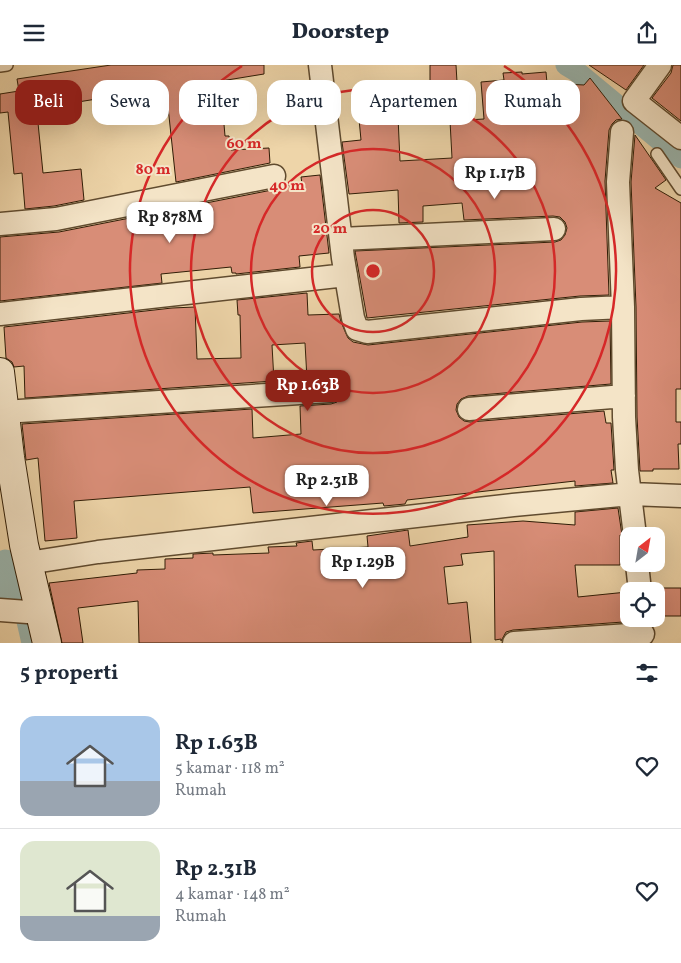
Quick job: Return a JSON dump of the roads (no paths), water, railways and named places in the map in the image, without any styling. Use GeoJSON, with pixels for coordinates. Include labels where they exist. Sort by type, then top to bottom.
{"type":"FeatureCollection","features":[{"type":"Feature","properties":{"kind":"street"},"geometry":{"type":"LineString","coordinates":[[320,65],[329,150],[346,275],[357,329],[363,332],[581,309],[624,307]]}},
{"type":"Feature","properties":{"kind":"street"},"geometry":{"type":"LineString","coordinates":[[660,65],[634,101],[681,138]]}},
{"type":"Feature","properties":{"kind":"street"},"geometry":{"type":"LineString","coordinates":[[622,132],[618,182],[624,307],[624,396],[627,470],[634,527]]}},
{"type":"Feature","properties":{"kind":"street"},"geometry":{"type":"LineString","coordinates":[[0,225],[56,219],[274,175]]}},
{"type":"Feature","properties":{"kind":"street"},"geometry":{"type":"LineString","coordinates":[[341,239],[554,229]]}},
{"type":"Feature","properties":{"kind":"street"},"geometry":{"type":"LineString","coordinates":[[0,314],[346,275]]}},
{"type":"Feature","properties":{"kind":"street"},"geometry":{"type":"LineString","coordinates":[[0,372],[3,420],[27,557],[47,643]]}},
{"type":"Feature","properties":{"kind":"street"},"geometry":{"type":"LineString","coordinates":[[3,420],[330,391]]}},
{"type":"Feature","properties":{"kind":"street"},"geometry":{"type":"LineString","coordinates":[[469,409],[624,396]]}},
{"type":"Feature","properties":{"kind":"street"},"geometry":{"type":"LineString","coordinates":[[27,557],[98,553],[513,505],[631,494],[681,495]]}},
{"type":"Feature","properties":{"kind":"street"},"geometry":{"type":"LineString","coordinates":[[0,611],[41,613]]}},
{"type":"Feature","properties":{"kind":"street"},"geometry":{"type":"LineString","coordinates":[[514,643],[643,632]]}},
{"type":"Feature","properties":{"kind":"lane"},"geometry":{"type":"LineString","coordinates":[[0,65],[7,65]]}},
{"type":"Feature","properties":{"kind":"lane"},"geometry":{"type":"LineString","coordinates":[[657,154],[681,189]]}},
{"type":"Feature","properties":{"kind":"waterway"},"geometry":{"type":"LineString","coordinates":[[566,65],[576,71],[681,158]]}},
{"type":"Feature","properties":{"kind":"waterway"},"geometry":{"type":"LineString","coordinates":[[0,597],[11,597],[5,560],[14,562],[42,559]]}},
{"type":"Feature","properties":{"kind":"waterway"},"geometry":{"type":"LineString","coordinates":[[21,595],[32,643]]}}]}
